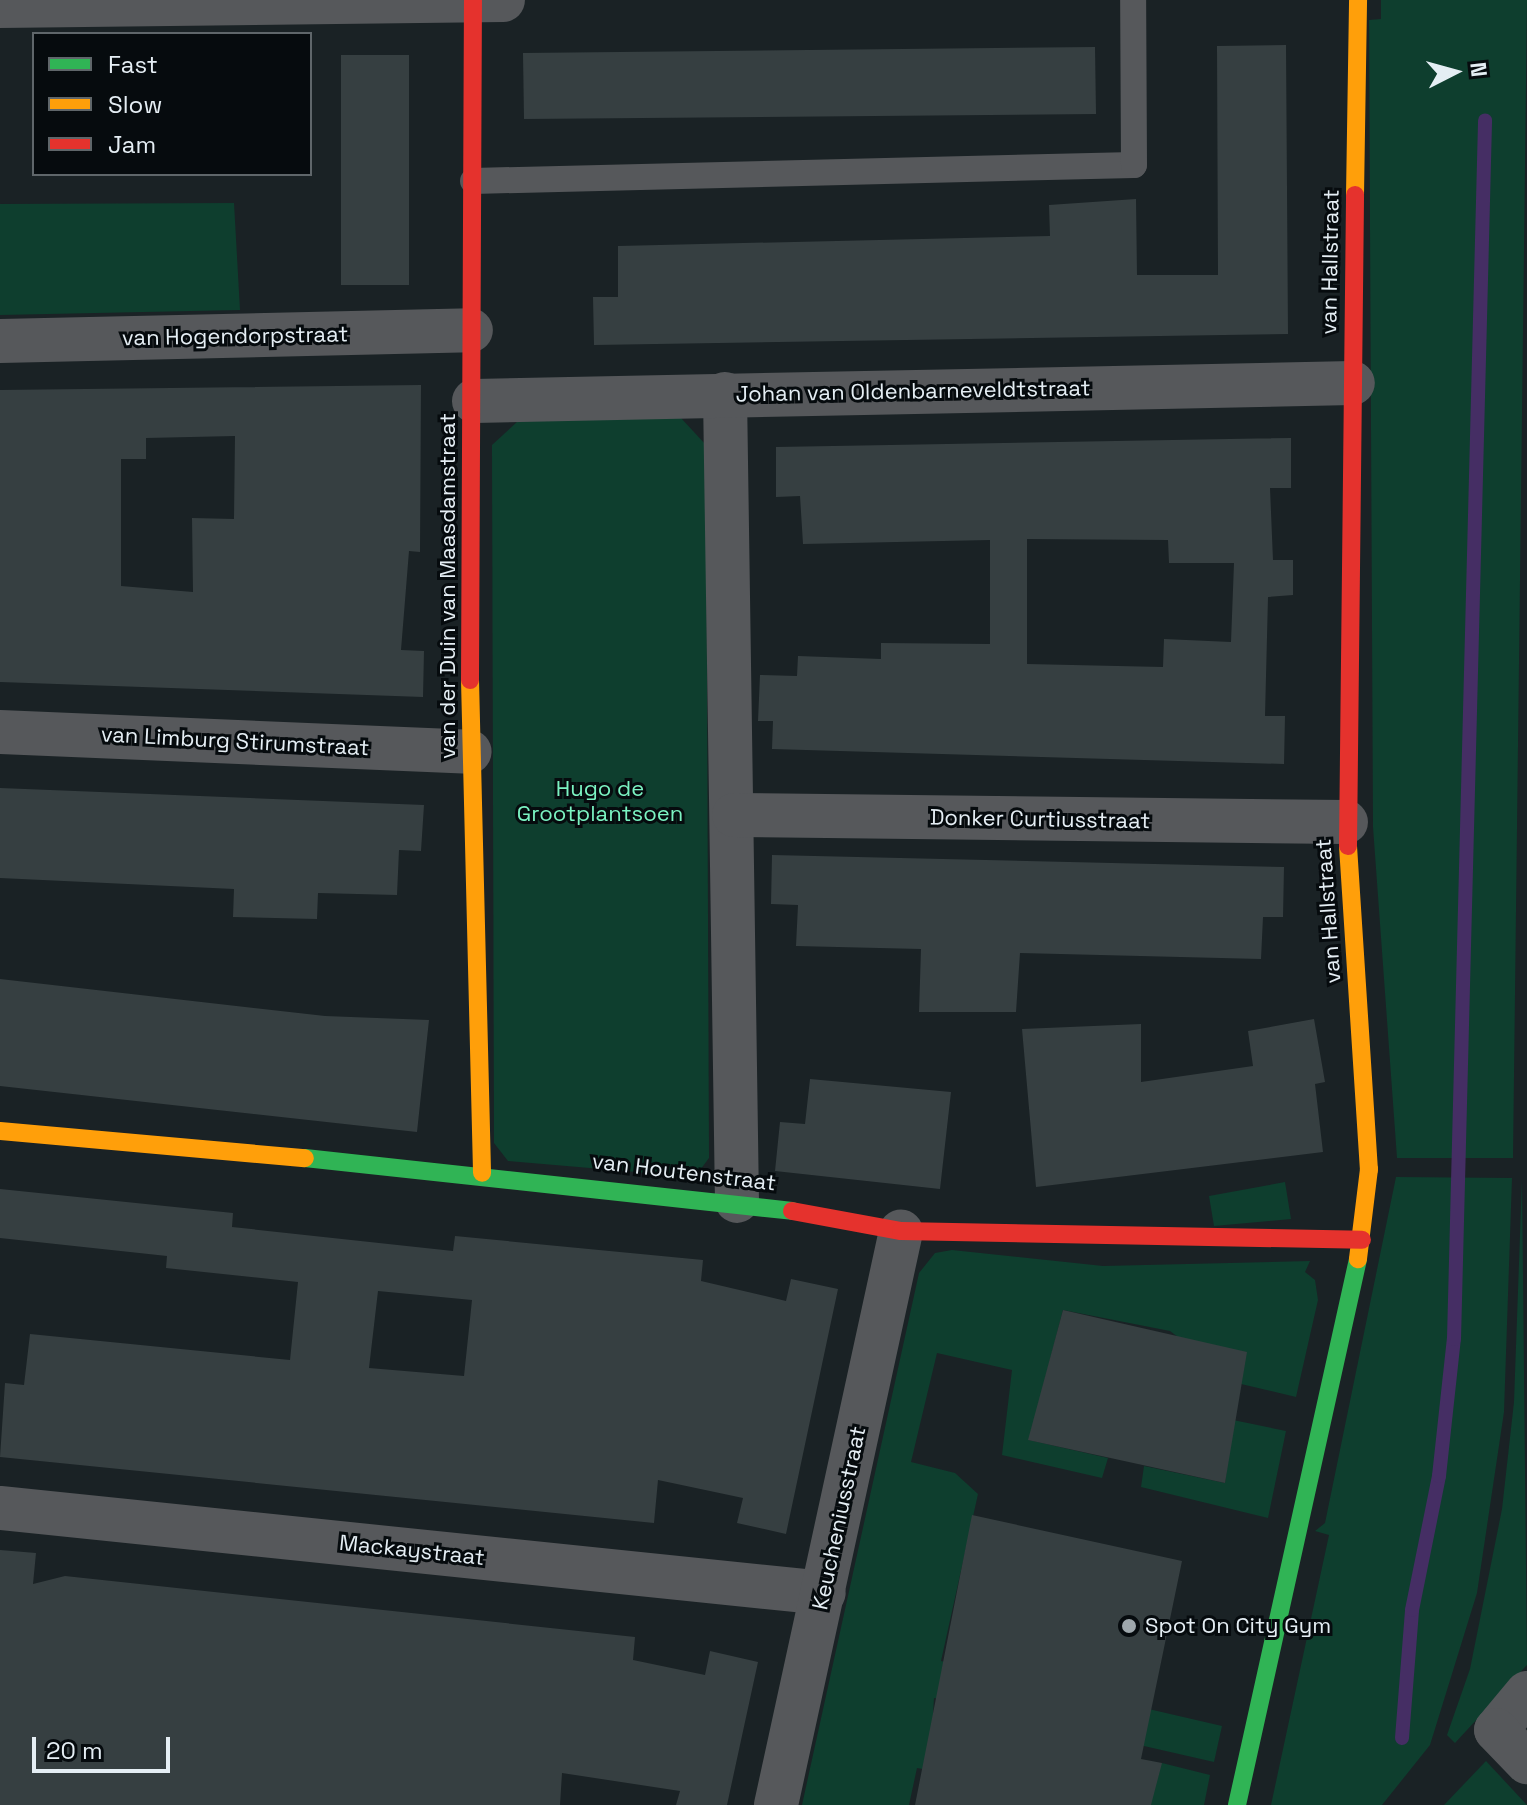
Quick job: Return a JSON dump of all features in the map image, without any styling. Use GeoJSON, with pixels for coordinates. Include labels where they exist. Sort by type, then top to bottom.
{"type":"FeatureCollection","features":[{"type":"Feature","properties":{"kind":"street","name":"van der Duin van Maasdamstraat"},"geometry":{"type":"LineString","coordinates":[[473,0],[471,330],[474,401],[470,752],[482,1173]]}},
{"type":"Feature","properties":{"kind":"street"},"geometry":{"type":"LineString","coordinates":[[0,6],[503,0]]}},
{"type":"Feature","properties":{"kind":"street","name":"van Hallstraat"},"geometry":{"type":"LineString","coordinates":[[1237,1805],[1362,1240],[1369,1169],[1346,822],[1358,0]]}},
{"type":"Feature","properties":{"kind":"street","name":"van Hogendorpstraat"},"geometry":{"type":"LineString","coordinates":[[0,341],[471,330]]}},
{"type":"Feature","properties":{"kind":"street","name":"Johan van Oldenbarneveldtstraat"},"geometry":{"type":"LineString","coordinates":[[474,401],[1353,383]]}},
{"type":"Feature","properties":{"kind":"street"},"geometry":{"type":"LineString","coordinates":[[725,394],[734,815],[737,1201]]}},
{"type":"Feature","properties":{"kind":"street","name":"van Limburg Stirumstraat"},"geometry":{"type":"LineString","coordinates":[[0,732],[470,752]]}},
{"type":"Feature","properties":{"kind":"street","name":"Donker Curtiusstraat"},"geometry":{"type":"LineString","coordinates":[[734,815],[1346,822]]}},
{"type":"Feature","properties":{"kind":"street","name":"van Houtenstraat"},"geometry":{"type":"LineString","coordinates":[[0,1131],[482,1173],[737,1201],[901,1231],[1362,1240]]}},
{"type":"Feature","properties":{"kind":"street","name":"Keucheniusstraat"},"geometry":{"type":"LineString","coordinates":[[776,1805],[901,1231]]}},
{"type":"Feature","properties":{"kind":"street","name":"Mackaystraat"},"geometry":{"type":"LineString","coordinates":[[0,1508],[824,1593]]}},
{"type":"Feature","properties":{"kind":"street"},"geometry":{"type":"LineString","coordinates":[[1527,1693],[1496,1730],[1527,1762]]}},
{"type":"Feature","properties":{"kind":"lane"},"geometry":{"type":"LineString","coordinates":[[473,181],[1134,165],[1133,0]]}},
{"type":"Feature","properties":{"kind":"green space"},"geometry":{"type":"Polygon","coordinates":[[[1381,0],[1527,0],[1513,1158],[1397,1158],[1373,827],[1369,20],[1381,19],[1381,0]]]}},
{"type":"Feature","properties":{"kind":"green space"},"geometry":{"type":"Polygon","coordinates":[[[234,203],[240,310],[0,315],[0,204],[234,203]]]}},
{"type":"Feature","properties":{"kind":"green space","name":"Hugo de Grootplantsoen"},"geometry":{"type":"Polygon","coordinates":[[[681,418],[706,445],[709,1158],[695,1177],[508,1161],[494,1143],[492,445],[518,421],[681,418]]]}},
{"type":"Feature","properties":{"kind":"green space"},"geometry":{"type":"Polygon","coordinates":[[[1396,1177],[1512,1178],[1504,1412],[1477,1593],[1430,1745],[1382,1805],[1271,1805],[1329,1535],[1315,1531],[1325,1523],[1396,1177]]]}},
{"type":"Feature","properties":{"kind":"green space"},"geometry":{"type":"Polygon","coordinates":[[[1522,1179],[1527,1665],[1455,1743],[1447,1735],[1470,1669],[1502,1509],[1514,1402],[1522,1179]]]}},
{"type":"Feature","properties":{"kind":"green space"},"geometry":{"type":"Polygon","coordinates":[[[1285,1182],[1291,1219],[1214,1226],[1209,1196],[1285,1182]]]}},
{"type":"Feature","properties":{"kind":"green space"},"geometry":{"type":"Polygon","coordinates":[[[952,1250],[1103,1266],[1310,1261],[1305,1272],[1315,1280],[1318,1300],[1296,1397],[1241,1384],[1170,1331],[1063,1310],[1029,1440],[1108,1458],[1102,1478],[1002,1455],[1012,1370],[937,1353],[911,1462],[955,1473],[978,1494],[941,1661],[1222,1726],[1214,1762],[934,1698],[933,1714],[1141,1759],[1136,1783],[1162,1763],[1210,1775],[1204,1805],[1123,1805],[917,1768],[909,1805],[802,1805],[919,1273],[935,1253],[952,1250]]]}},
{"type":"Feature","properties":{"kind":"green space"},"geometry":{"type":"Polygon","coordinates":[[[1233,1420],[1286,1431],[1268,1518],[1141,1487],[1144,1466],[1225,1483],[1233,1420]]]}},
{"type":"Feature","properties":{"kind":"green space"},"geometry":{"type":"Polygon","coordinates":[[[1486,1761],[1527,1805],[1444,1805],[1486,1761]]]}},
{"type":"Feature","properties":{"kind":"building"},"geometry":{"type":"Polygon","coordinates":[[[1286,45],[1288,334],[594,345],[593,297],[618,297],[618,246],[1050,236],[1049,205],[1136,199],[1137,275],[1218,275],[1217,46],[1286,45]]]}},
{"type":"Feature","properties":{"kind":"building"},"geometry":{"type":"Polygon","coordinates":[[[1095,47],[1096,114],[524,119],[523,53],[1095,47]]]}},
{"type":"Feature","properties":{"kind":"building"},"geometry":{"type":"Polygon","coordinates":[[[341,55],[409,55],[409,285],[341,285],[341,55]]]}},
{"type":"Feature","properties":{"kind":"building"},"geometry":{"type":"Polygon","coordinates":[[[421,385],[420,552],[409,551],[401,650],[424,651],[423,697],[0,682],[0,390],[421,385]],[[235,436],[146,438],[146,459],[121,459],[121,586],[193,592],[192,518],[234,519],[235,436]]]}},
{"type":"Feature","properties":{"kind":"building"},"geometry":{"type":"Polygon","coordinates":[[[1291,438],[1291,488],[1270,488],[1273,560],[1293,560],[1293,595],[1268,597],[1265,716],[1285,716],[1284,764],[772,749],[773,721],[758,721],[760,675],[797,676],[798,656],[881,659],[881,643],[990,644],[990,540],[803,544],[800,496],[776,497],[776,447],[1291,438]],[[1027,539],[1027,664],[1163,667],[1164,639],[1231,642],[1234,563],[1169,563],[1168,540],[1027,539]]]}},
{"type":"Feature","properties":{"kind":"building"},"geometry":{"type":"Polygon","coordinates":[[[0,788],[424,805],[421,851],[399,850],[397,895],[318,893],[317,919],[233,917],[234,889],[0,878],[0,788]]]}},
{"type":"Feature","properties":{"kind":"building"},"geometry":{"type":"Polygon","coordinates":[[[772,855],[1284,867],[1283,917],[1263,917],[1261,959],[1020,953],[1016,1012],[919,1012],[921,949],[796,946],[798,905],[771,904],[772,855]]]}},
{"type":"Feature","properties":{"kind":"building"},"geometry":{"type":"Polygon","coordinates":[[[0,979],[325,1016],[429,1020],[417,1132],[0,1086],[0,979]]]}},
{"type":"Feature","properties":{"kind":"building"},"geometry":{"type":"Polygon","coordinates":[[[1314,1019],[1325,1082],[1315,1084],[1323,1152],[1036,1187],[1022,1029],[1141,1024],[1141,1082],[1253,1066],[1248,1031],[1314,1019]]]}},
{"type":"Feature","properties":{"kind":"building"},"geometry":{"type":"Polygon","coordinates":[[[810,1079],[951,1092],[940,1189],[775,1171],[780,1122],[805,1124],[810,1079]]]}},
{"type":"Feature","properties":{"kind":"building"},"geometry":{"type":"Polygon","coordinates":[[[0,1189],[233,1213],[232,1227],[453,1251],[455,1236],[703,1260],[701,1281],[786,1301],[791,1279],[838,1289],[786,1534],[737,1523],[743,1498],[658,1480],[654,1523],[0,1457],[5,1383],[24,1385],[30,1334],[290,1360],[298,1282],[166,1268],[167,1256],[0,1238],[0,1189]],[[378,1291],[369,1368],[464,1376],[472,1300],[378,1291]]]}},
{"type":"Feature","properties":{"kind":"building"},"geometry":{"type":"Polygon","coordinates":[[[1063,1310],[1247,1352],[1225,1483],[1028,1440],[1063,1310]]]}},
{"type":"Feature","properties":{"kind":"building"},"geometry":{"type":"Polygon","coordinates":[[[972,1515],[1182,1561],[1141,1759],[1162,1763],[1151,1805],[915,1805],[972,1515]]]}},
{"type":"Feature","properties":{"kind":"building"},"geometry":{"type":"Polygon","coordinates":[[[0,1550],[36,1553],[33,1584],[65,1576],[635,1637],[633,1660],[705,1675],[710,1651],[758,1662],[727,1805],[676,1805],[680,1791],[562,1773],[560,1805],[0,1805],[0,1550]]]}},
{"type":"Feature","properties":{"kind":"waterway"},"geometry":{"type":"LineString","coordinates":[[1402,1738],[1412,1610],[1439,1476],[1454,1339],[1485,120]]}},
{"type":"Feature","properties":{"kind":"traffic: fast"},"geometry":{"type":"LineString","coordinates":[[305,1158],[792,1211]]}},
{"type":"Feature","properties":{"kind":"traffic: fast"},"geometry":{"type":"LineString","coordinates":[[1237,1805],[1358,1259]]}},
{"type":"Feature","properties":{"kind":"traffic: slow"},"geometry":{"type":"LineString","coordinates":[[1355,195],[1358,0]]}},
{"type":"Feature","properties":{"kind":"traffic: slow"},"geometry":{"type":"LineString","coordinates":[[470,680],[482,1173]]}},
{"type":"Feature","properties":{"kind":"traffic: slow"},"geometry":{"type":"LineString","coordinates":[[1348,846],[1369,1169],[1358,1259]]}},
{"type":"Feature","properties":{"kind":"traffic: slow"},"geometry":{"type":"LineString","coordinates":[[0,1131],[305,1158]]}},
{"type":"Feature","properties":{"kind":"traffic: jam"},"geometry":{"type":"LineString","coordinates":[[470,680],[473,0]]}},
{"type":"Feature","properties":{"kind":"traffic: jam"},"geometry":{"type":"LineString","coordinates":[[1348,846],[1355,195]]}},
{"type":"Feature","properties":{"kind":"traffic: jam"},"geometry":{"type":"LineString","coordinates":[[792,1211],[901,1231],[1362,1240]]}},
{"type":"Feature","properties":{"kind":"place","name":"Spot On City Gym"},"geometry":{"type":"Point","coordinates":[1129,1626]}}]}
